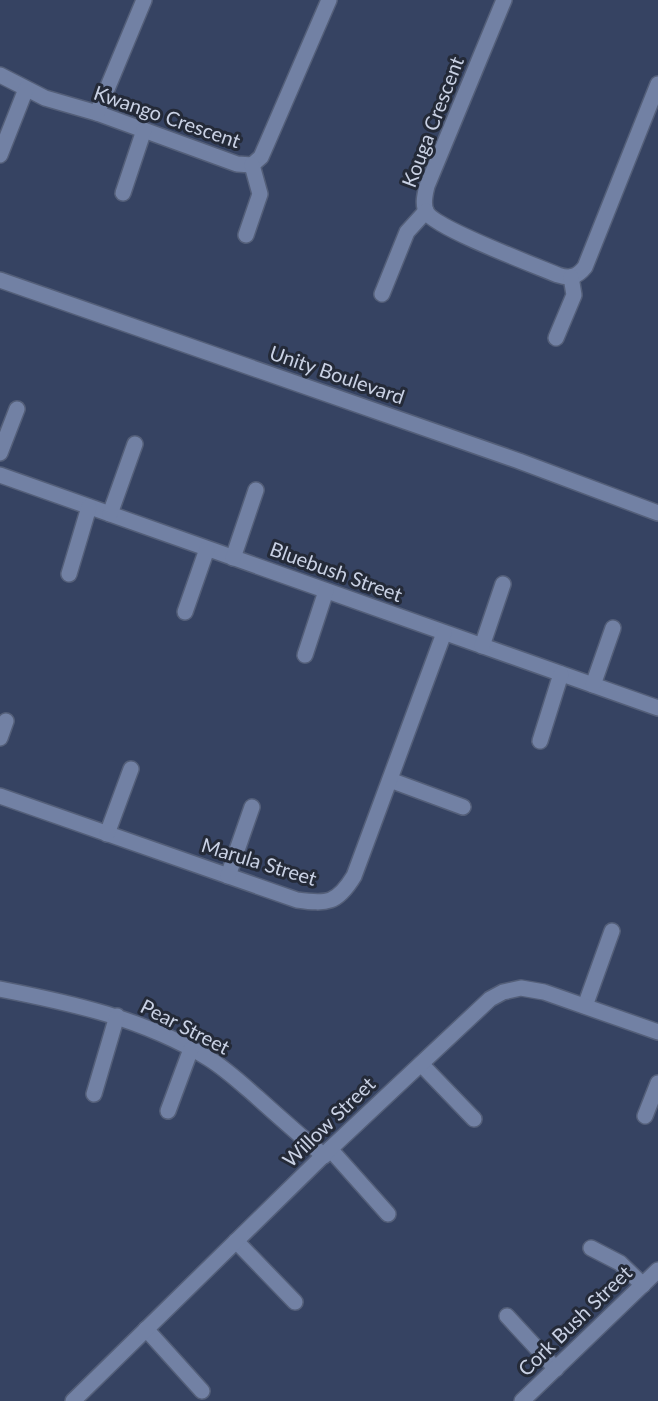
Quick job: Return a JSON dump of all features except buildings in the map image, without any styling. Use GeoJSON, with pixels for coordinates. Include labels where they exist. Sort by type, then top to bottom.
{"type":"FeatureCollection","features":[{"type":"Feature","properties":{"kind":"street"},"geometry":{"type":"LineString","coordinates":[[97,113],[144,0]]}},
{"type":"Feature","properties":{"kind":"street","name":"Kwango Crescent"},"geometry":{"type":"LineString","coordinates":[[0,75],[26,89],[61,103],[97,113],[237,164],[252,165],[261,157],[329,0]]}},
{"type":"Feature","properties":{"kind":"street","name":"Kouga Crescent"},"geometry":{"type":"LineString","coordinates":[[504,0],[427,186],[424,203],[430,216],[453,230],[558,275],[571,277]]}},
{"type":"Feature","properties":{"kind":"street"},"geometry":{"type":"LineString","coordinates":[[556,338],[574,295],[571,277],[577,276],[585,267],[658,84]]}},
{"type":"Feature","properties":{"kind":"street"},"geometry":{"type":"LineString","coordinates":[[0,155],[26,89]]}},
{"type":"Feature","properties":{"kind":"street"},"geometry":{"type":"LineString","coordinates":[[123,193],[144,130]]}},
{"type":"Feature","properties":{"kind":"street"},"geometry":{"type":"LineString","coordinates":[[246,235],[260,194],[252,165]]}},
{"type":"Feature","properties":{"kind":"street"},"geometry":{"type":"LineString","coordinates":[[382,294],[407,232],[426,210]]}},
{"type":"Feature","properties":{"kind":"street","name":"Unity Boulevard"},"geometry":{"type":"LineString","coordinates":[[0,280],[508,457],[658,513]]}},
{"type":"Feature","properties":{"kind":"street"},"geometry":{"type":"LineString","coordinates":[[0,453],[17,409]]}},
{"type":"Feature","properties":{"kind":"street"},"geometry":{"type":"LineString","coordinates":[[110,514],[135,444]]}},
{"type":"Feature","properties":{"kind":"street","name":"Bluebush Street"},"geometry":{"type":"LineString","coordinates":[[0,475],[658,708]]}},
{"type":"Feature","properties":{"kind":"street"},"geometry":{"type":"LineString","coordinates":[[233,558],[256,490]]}},
{"type":"Feature","properties":{"kind":"street"},"geometry":{"type":"LineString","coordinates":[[69,574],[89,507]]}},
{"type":"Feature","properties":{"kind":"street"},"geometry":{"type":"LineString","coordinates":[[185,612],[207,549]]}},
{"type":"Feature","properties":{"kind":"street"},"geometry":{"type":"LineString","coordinates":[[482,646],[503,584]]}},
{"type":"Feature","properties":{"kind":"street"},"geometry":{"type":"LineString","coordinates":[[305,655],[326,591]]}},
{"type":"Feature","properties":{"kind":"street"},"geometry":{"type":"LineString","coordinates":[[593,686],[613,628]]}},
{"type":"Feature","properties":{"kind":"street","name":"Marula Street"},"geometry":{"type":"LineString","coordinates":[[0,796],[297,900],[326,902],[337,897],[346,889],[354,876],[444,633]]}},
{"type":"Feature","properties":{"kind":"street"},"geometry":{"type":"LineString","coordinates":[[540,741],[561,674]]}},
{"type":"Feature","properties":{"kind":"street"},"geometry":{"type":"LineString","coordinates":[[0,738],[6,721]]}},
{"type":"Feature","properties":{"kind":"street"},"geometry":{"type":"LineString","coordinates":[[107,834],[131,769]]}},
{"type":"Feature","properties":{"kind":"street"},"geometry":{"type":"LineString","coordinates":[[390,780],[463,807]]}},
{"type":"Feature","properties":{"kind":"street"},"geometry":{"type":"LineString","coordinates":[[228,876],[252,807]]}},
{"type":"Feature","properties":{"kind":"street"},"geometry":{"type":"LineString","coordinates":[[585,1006],[612,931]]}},
{"type":"Feature","properties":{"kind":"street","name":"Pear Street"},"geometry":{"type":"LineString","coordinates":[[0,988],[78,1004],[117,1016],[152,1029],[191,1049],[228,1072],[327,1153],[388,1214]]}},
{"type":"Feature","properties":{"kind":"street","name":"Willow Street"},"geometry":{"type":"LineString","coordinates":[[73,1401],[327,1153],[490,999],[503,992],[521,988],[559,996],[658,1032]]}},
{"type":"Feature","properties":{"kind":"street"},"geometry":{"type":"LineString","coordinates":[[94,1094],[117,1016]]}},
{"type":"Feature","properties":{"kind":"street"},"geometry":{"type":"LineString","coordinates":[[168,1111],[191,1049]]}},
{"type":"Feature","properties":{"kind":"street"},"geometry":{"type":"LineString","coordinates":[[421,1064],[474,1119]]}},
{"type":"Feature","properties":{"kind":"street"},"geometry":{"type":"LineString","coordinates":[[645,1116],[658,1083]]}},
{"type":"Feature","properties":{"kind":"street"},"geometry":{"type":"LineString","coordinates":[[236,1242],[295,1302]]}},
{"type":"Feature","properties":{"kind":"street"},"geometry":{"type":"LineString","coordinates":[[591,1248],[620,1263],[643,1285]]}},
{"type":"Feature","properties":{"kind":"street","name":"Cork Bush Street"},"geometry":{"type":"LineString","coordinates":[[522,1401],[658,1270]]}},
{"type":"Feature","properties":{"kind":"street"},"geometry":{"type":"LineString","coordinates":[[507,1316],[556,1369]]}},
{"type":"Feature","properties":{"kind":"street"},"geometry":{"type":"LineString","coordinates":[[146,1329],[202,1391]]}}]}
